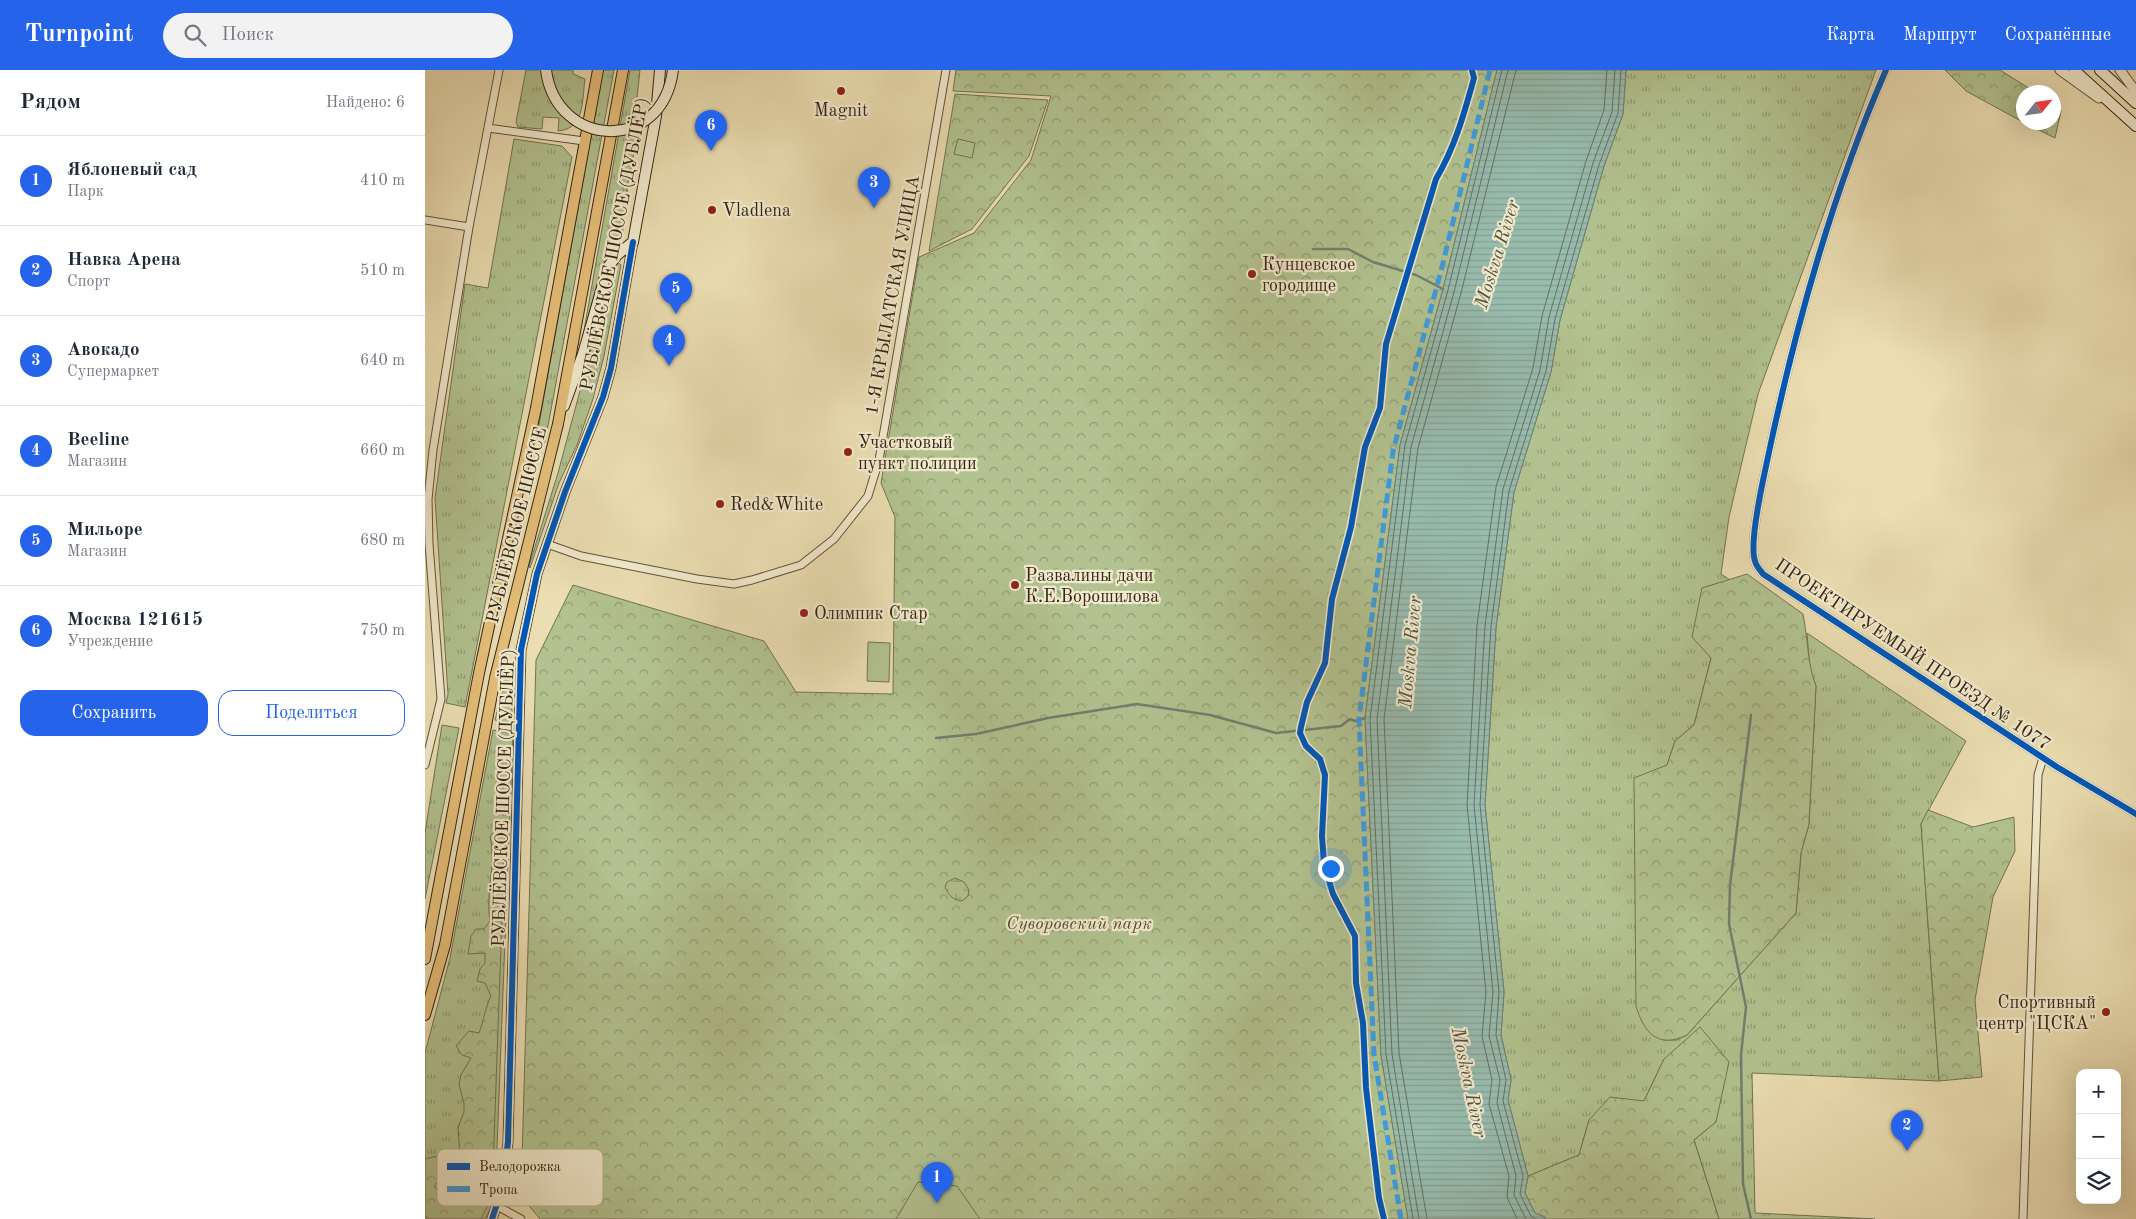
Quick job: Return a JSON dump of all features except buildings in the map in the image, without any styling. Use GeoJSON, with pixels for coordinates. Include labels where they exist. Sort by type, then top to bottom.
{"type":"FeatureCollection","features":[{"type":"Feature","properties":{"kind":"main road"},"geometry":{"type":"LineString","coordinates":[[546,70],[553,96],[564,111],[591,127],[610,131],[633,128],[661,107],[669,92],[673,70]]}},
{"type":"Feature","properties":{"kind":"main road","name":"РУБЛЁВСКОЕ ШОССЕ"},"geometry":{"type":"LineString","coordinates":[[425,959],[479,673],[536,408],[597,70]]}},
{"type":"Feature","properties":{"kind":"main road","name":"РУБЛЁВСКОЕ ШОССЕ"},"geometry":{"type":"LineString","coordinates":[[425,1015],[445,945],[495,678],[558,424],[623,70]]}},
{"type":"Feature","properties":{"kind":"main road","name":"РУБЛЁВСКОЕ ШОССЕ (ДУБЛЁР)"},"geometry":{"type":"LineString","coordinates":[[633,242],[656,116],[660,70]]}},
{"type":"Feature","properties":{"kind":"main road"},"geometry":{"type":"LineString","coordinates":[[2074,70],[2116,110],[2136,126]]}},
{"type":"Feature","properties":{"kind":"main road"},"geometry":{"type":"LineString","coordinates":[[2100,70],[2136,103]]}},
{"type":"Feature","properties":{"kind":"main road"},"geometry":{"type":"LineString","coordinates":[[558,424],[583,354],[608,267],[617,255],[633,242]]}},
{"type":"Feature","properties":{"kind":"street"},"geometry":{"type":"LineString","coordinates":[[425,765],[441,699],[428,499],[433,450],[469,227],[499,70]]}},
{"type":"Feature","properties":{"kind":"street","name":"1-Я КРЫЛАТСКАЯ УЛИЦА"},"geometry":{"type":"LineString","coordinates":[[547,544],[581,556],[734,584],[801,565],[834,539],[868,496],[879,460],[946,70]]}},
{"type":"Feature","properties":{"kind":"street","name":"ПРОЕКТИРУЕМЫЙ ПРОЕЗД № 1077"},"geometry":{"type":"LineString","coordinates":[[1886,70],[1818,258],[1781,394],[1759,503],[1755,561],[1763,574],[2043,758],[2136,814]]}},
{"type":"Feature","properties":{"kind":"street"},"geometry":{"type":"LineString","coordinates":[[2061,70],[2116,110]]}},
{"type":"Feature","properties":{"kind":"street"},"geometry":{"type":"LineString","coordinates":[[2120,70],[2136,92]]}},
{"type":"Feature","properties":{"kind":"street"},"geometry":{"type":"LineString","coordinates":[[488,128],[584,141]]}},
{"type":"Feature","properties":{"kind":"street"},"geometry":{"type":"LineString","coordinates":[[425,220],[469,227]]}},
{"type":"Feature","properties":{"kind":"street","name":"РУБЛЁВСКОЕ ШОССЕ (ДУБЛЁР)"},"geometry":{"type":"LineString","coordinates":[[507,1149],[521,650],[529,602],[547,544],[565,492],[587,442],[611,368],[633,242]]}},
{"type":"Feature","properties":{"kind":"street"},"geometry":{"type":"LineString","coordinates":[[2023,1219],[2038,775],[2043,758]]}},
{"type":"Feature","properties":{"kind":"street"},"geometry":{"type":"LineString","coordinates":[[497,1206],[521,1219]]}},
{"type":"Feature","properties":{"kind":"street","name":"РУБЛЁВСКОЕ ШОССЕ (ДУБЛЁР)"},"geometry":{"type":"LineString","coordinates":[[492,1219],[497,1206]]}},
{"type":"Feature","properties":{"kind":"green space"},"geometry":{"type":"Polygon","coordinates":[[[526,70],[573,70],[573,74],[585,79],[581,112],[573,125],[558,131],[559,118],[543,117],[542,129],[518,127],[516,122],[526,70]]]}},
{"type":"Feature","properties":{"kind":"green space"},"geometry":{"type":"Polygon","coordinates":[[[603,70],[614,70],[545,442],[536,441],[603,70]]]}},
{"type":"Feature","properties":{"kind":"green space"},"geometry":{"type":"Polygon","coordinates":[[[630,70],[640,70],[635,116],[638,131],[628,183],[622,237],[609,249],[610,253],[602,266],[583,336],[630,70]]]}},
{"type":"Feature","properties":{"kind":"green space","name":"Суворовский парк"},"geometry":{"type":"Polygon","coordinates":[[[956,70],[1497,70],[1443,289],[1400,445],[1365,718],[1381,1055],[1408,1219],[540,1219],[529,1206],[603,1206],[603,1149],[522,1149],[536,660],[573,585],[764,641],[796,692],[893,694],[895,517],[881,483],[919,257],[974,233],[1031,160],[1051,96],[953,91],[956,70]]]}},
{"type":"Feature","properties":{"kind":"green space"},"geometry":{"type":"Polygon","coordinates":[[[1626,70],[1876,70],[1758,394],[1729,517],[1721,574],[1730,580],[1702,588],[1711,658],[1694,725],[1675,741],[1667,765],[1663,1040],[1676,1040],[1687,1035],[1796,913],[1801,853],[1809,824],[1816,686],[1810,671],[1807,633],[1966,741],[1921,824],[1939,1081],[1752,1073],[1755,1213],[1875,1219],[1719,1219],[1694,1140],[1716,1122],[1664,1059],[1644,1101],[1589,1120],[1579,1155],[1528,1176],[1508,1100],[1511,1080],[1501,1035],[1504,992],[1485,805],[1496,627],[1514,492],[1551,372],[1560,320],[1604,166],[1623,114],[1626,70]]]}},
{"type":"Feature","properties":{"kind":"green space"},"geometry":{"type":"Polygon","coordinates":[[[1945,70],[2000,70],[2024,85],[2016,85],[2016,118],[1966,91],[1945,70]]]}},
{"type":"Feature","properties":{"kind":"green space"},"geometry":{"type":"Polygon","coordinates":[[[955,94],[1048,100],[1029,156],[972,229],[929,251],[955,94]]]}},
{"type":"Feature","properties":{"kind":"green space"},"geometry":{"type":"Polygon","coordinates":[[[2039,130],[2057,130],[2055,138],[2039,130]]]}},
{"type":"Feature","properties":{"kind":"green space"},"geometry":{"type":"Polygon","coordinates":[[[514,139],[562,146],[572,157],[465,707],[446,703],[448,694],[435,498],[465,284],[488,288],[514,139]]]}},
{"type":"Feature","properties":{"kind":"green space"},"geometry":{"type":"Polygon","coordinates":[[[958,139],[975,143],[972,158],[954,154],[958,139]]]}},
{"type":"Feature","properties":{"kind":"green space"},"geometry":{"type":"Polygon","coordinates":[[[617,262],[621,265],[604,356],[593,399],[577,445],[559,483],[530,568],[529,566],[558,473],[611,275],[617,262]]]}},
{"type":"Feature","properties":{"kind":"green space"},"geometry":{"type":"Polygon","coordinates":[[[1747,574],[1803,614],[1809,659],[1816,686],[1809,824],[1801,853],[1796,913],[1687,1035],[1677,1039],[1660,1039],[1648,1031],[1639,1016],[1636,1006],[1634,778],[1667,765],[1675,741],[1694,725],[1711,658],[1692,637],[1702,588],[1747,574]]]}},
{"type":"Feature","properties":{"kind":"green space"},"geometry":{"type":"Polygon","coordinates":[[[868,642],[890,643],[889,682],[867,681],[868,642]]]}},
{"type":"Feature","properties":{"kind":"green space"},"geometry":{"type":"Polygon","coordinates":[[[506,677],[512,679],[512,723],[495,720],[506,677]]]}},
{"type":"Feature","properties":{"kind":"green space"},"geometry":{"type":"Polygon","coordinates":[[[442,725],[459,728],[425,899],[425,833],[442,725]]]}},
{"type":"Feature","properties":{"kind":"green space"},"geometry":{"type":"Polygon","coordinates":[[[493,730],[513,734],[497,1149],[437,1149],[437,1206],[492,1206],[485,1219],[425,1219],[425,1053],[450,958],[493,730]]]}},
{"type":"Feature","properties":{"kind":"green space"},"geometry":{"type":"Polygon","coordinates":[[[1928,810],[1973,827],[2014,817],[2015,851],[1993,897],[1975,1000],[1982,1077],[1939,1081],[1921,824],[1928,810]]]}},
{"type":"Feature","properties":{"kind":"green space"},"geometry":{"type":"Polygon","coordinates":[[[498,828],[505,832],[494,1149],[460,1149],[458,1128],[464,1112],[464,1103],[459,1084],[461,1075],[471,1058],[462,1055],[456,1046],[469,1031],[479,1033],[491,996],[485,983],[477,981],[480,969],[485,963],[485,953],[468,954],[471,936],[476,929],[484,929],[490,921],[489,899],[492,846],[490,836],[498,828]]]}},
{"type":"Feature","properties":{"kind":"green space"},"geometry":{"type":"Polygon","coordinates":[[[955,878],[964,882],[969,890],[968,896],[962,901],[952,897],[945,887],[947,882],[955,878]]]}},
{"type":"Feature","properties":{"kind":"green space"},"geometry":{"type":"Polygon","coordinates":[[[1700,1027],[1729,1062],[1716,1122],[1694,1140],[1719,1219],[1545,1219],[1545,1217],[1535,1213],[1525,1193],[1528,1176],[1579,1155],[1589,1120],[1610,1097],[1644,1101],[1664,1059],[1700,1027]]]}},
{"type":"Feature","properties":{"kind":"green space"},"geometry":{"type":"Polygon","coordinates":[[[437,1156],[437,1182],[434,1187],[437,1189],[437,1206],[488,1206],[481,1219],[429,1219],[425,1215],[425,1159],[437,1156]]]}},
{"type":"Feature","properties":{"kind":"green space"},"geometry":{"type":"Polygon","coordinates":[[[918,1182],[957,1186],[980,1219],[896,1219],[918,1182]]]}},
{"type":"Feature","properties":{"kind":"water","name":"Moskva River"},"geometry":{"type":"Polygon","coordinates":[[[1497,70],[1626,70],[1623,114],[1604,166],[1560,320],[1551,372],[1514,492],[1496,627],[1485,805],[1504,992],[1501,1035],[1511,1080],[1508,1100],[1528,1176],[1525,1193],[1535,1213],[1545,1217],[1545,1219],[1408,1219],[1381,1055],[1365,718],[1400,445],[1443,289],[1497,70]]]}},
{"type":"Feature","properties":{"kind":"waterway"},"geometry":{"type":"LineString","coordinates":[[1313,249],[1348,249],[1373,262],[1416,275],[1443,289]]}},
{"type":"Feature","properties":{"kind":"waterway"},"geometry":{"type":"LineString","coordinates":[[936,738],[976,734],[1048,718],[1137,704],[1210,715],[1276,733],[1341,726],[1350,719],[1355,721],[1365,718]]}},
{"type":"Feature","properties":{"kind":"waterway"},"geometry":{"type":"LineString","coordinates":[[1751,715],[1730,885],[1729,924],[1746,1007],[1741,1055],[1743,1184],[1751,1219]]}},
{"type":"Feature","properties":{"kind":"marked path"},"geometry":{"type":"LineString","coordinates":[[1401,1219],[1374,1055],[1359,719],[1393,451],[1442,267],[1490,70]]}},
{"type":"Feature","properties":{"kind":"cycle path"},"geometry":{"type":"LineString","coordinates":[[1384,1219],[1379,1198],[1366,1088],[1363,1023],[1356,983],[1355,936],[1333,894],[1324,864],[1322,836],[1325,775],[1320,759],[1306,746],[1300,733],[1307,702],[1325,663],[1332,599],[1351,527],[1365,447],[1380,408],[1386,344],[1436,179],[1449,155],[1463,117],[1474,78],[1472,70]]}},
{"type":"Feature","properties":{"kind":"cycle path"},"geometry":{"type":"LineString","coordinates":[[1886,70],[1866,118],[1830,217],[1801,318],[1758,503],[1753,542],[1756,563],[1763,574],[2057,767],[2136,814]]}},
{"type":"Feature","properties":{"kind":"cycle path"},"geometry":{"type":"LineString","coordinates":[[507,1149],[521,650],[537,574],[565,492],[603,397],[611,368],[633,242]]}},
{"type":"Feature","properties":{"kind":"cycle path"},"geometry":{"type":"LineString","coordinates":[[492,1219],[496,1206]]}},
{"type":"Feature","properties":{"kind":"place","name":"Magnit"},"geometry":{"type":"Point","coordinates":[841,91]}},
{"type":"Feature","properties":{"kind":"place","name":"Москва 121615"},"geometry":{"type":"Point","coordinates":[711,151]}},
{"type":"Feature","properties":{"kind":"place","name":"Авокадо"},"geometry":{"type":"Point","coordinates":[874,208]}},
{"type":"Feature","properties":{"kind":"place","name":"Vladlena"},"geometry":{"type":"Point","coordinates":[712,210]}},
{"type":"Feature","properties":{"kind":"place","name":"Кунцевское городище"},"geometry":{"type":"Point","coordinates":[1252,274]}},
{"type":"Feature","properties":{"kind":"place","name":"Мильоре"},"geometry":{"type":"Point","coordinates":[676,314]}},
{"type":"Feature","properties":{"kind":"place","name":"Beeline"},"geometry":{"type":"Point","coordinates":[669,366]}},
{"type":"Feature","properties":{"kind":"place","name":"Участковый пункт полиции"},"geometry":{"type":"Point","coordinates":[848,452]}},
{"type":"Feature","properties":{"kind":"place","name":"Red&White"},"geometry":{"type":"Point","coordinates":[720,504]}},
{"type":"Feature","properties":{"kind":"place","name":"Развалины дачи К.Е.Ворошилова"},"geometry":{"type":"Point","coordinates":[1015,585]}},
{"type":"Feature","properties":{"kind":"place","name":"Олимпик Стар"},"geometry":{"type":"Point","coordinates":[804,613]}},
{"type":"Feature","properties":{"kind":"place","name":"Спортивный центр \"ЦСКА\""},"geometry":{"type":"Point","coordinates":[2106,1012]}},
{"type":"Feature","properties":{"kind":"place","name":"Навка Арена"},"geometry":{"type":"Point","coordinates":[1907,1151]}},
{"type":"Feature","properties":{"kind":"place","name":"Яблоневый сад"},"geometry":{"type":"Point","coordinates":[937,1203]}}]}
